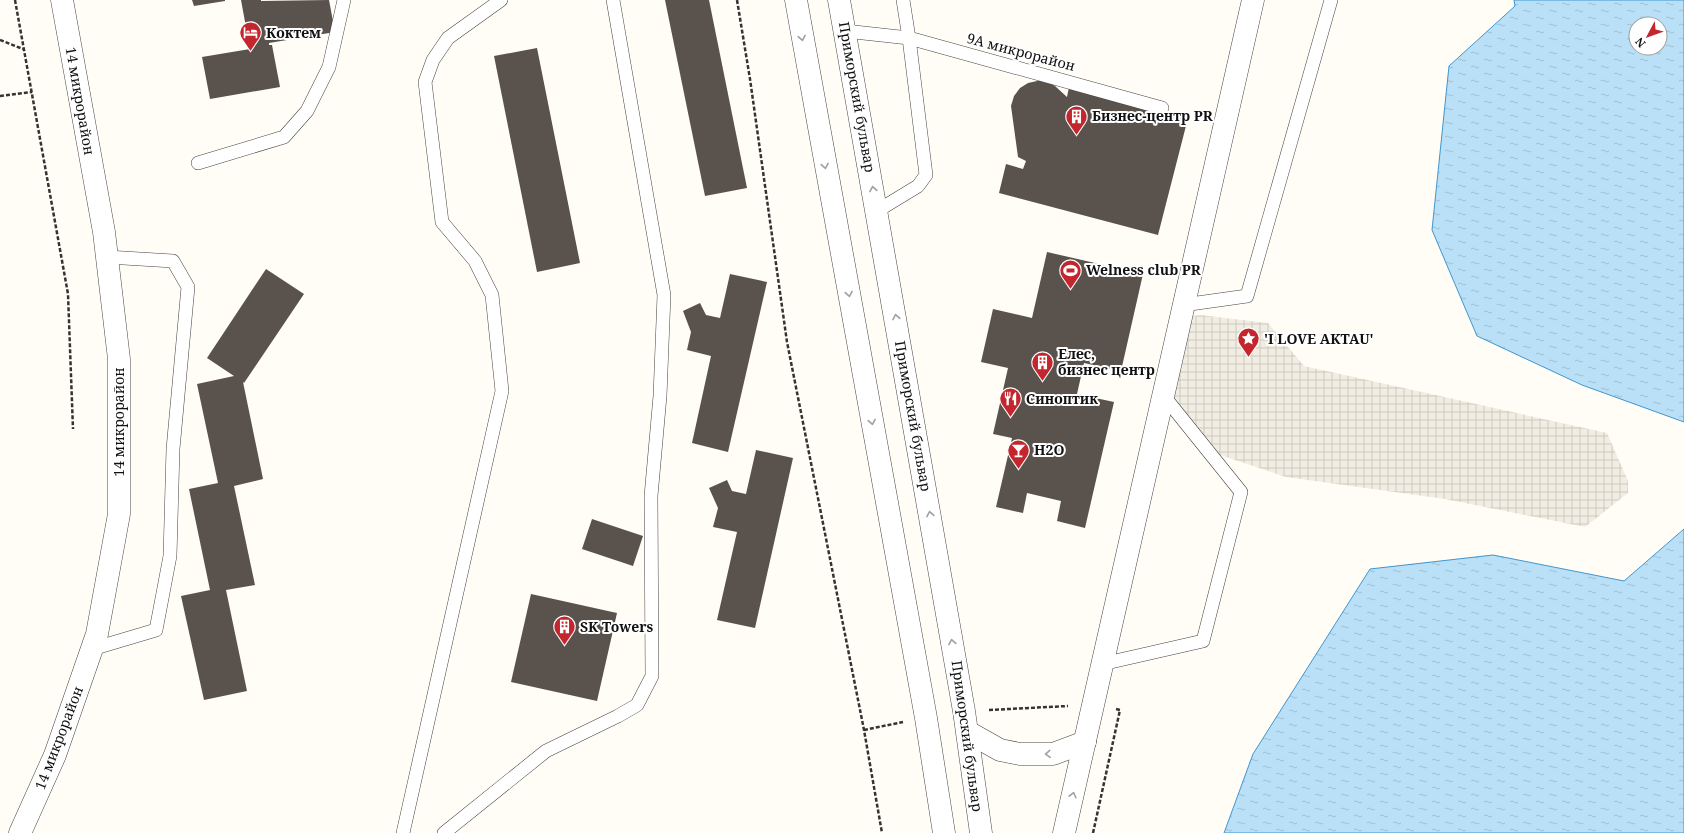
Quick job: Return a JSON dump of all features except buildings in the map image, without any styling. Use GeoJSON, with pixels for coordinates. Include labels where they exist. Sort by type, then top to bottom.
{"type":"FeatureCollection","features":[{"type":"Feature","properties":{"kind":"street","name":"14 микрорайон"},"geometry":{"type":"LineString","coordinates":[[20,833],[55,755],[97,634],[119,514],[119,359],[107,257],[62,0]]}},
{"type":"Feature","properties":{"kind":"street"},"geometry":{"type":"LineString","coordinates":[[796,0],[926,718],[944,833]]}},
{"type":"Feature","properties":{"kind":"street","name":"Приморский бульвар"},"geometry":{"type":"LineString","coordinates":[[840,0],[968,732],[981,833]]}},
{"type":"Feature","properties":{"kind":"street"},"geometry":{"type":"LineString","coordinates":[[1064,833],[1253,0]]}},
{"type":"Feature","properties":{"kind":"street"},"geometry":{"type":"LineString","coordinates":[[968,732],[1000,750],[1020,754],[1053,754],[1085,742]]}},
{"type":"Feature","properties":{"kind":"lane"},"geometry":{"type":"LineString","coordinates":[[198,163],[284,137],[306,111],[329,67],[344,0]]}},
{"type":"Feature","properties":{"kind":"lane"},"geometry":{"type":"LineString","coordinates":[[403,833],[502,391],[492,295],[475,261],[442,222],[425,82],[432,60],[448,38],[501,0]]}},
{"type":"Feature","properties":{"kind":"lane"},"geometry":{"type":"LineString","coordinates":[[444,833],[546,751],[618,716],[637,705],[652,676],[651,496],[660,396],[664,295],[613,0]]}},
{"type":"Feature","properties":{"kind":"lane"},"geometry":{"type":"LineString","coordinates":[[877,211],[918,186],[926,175],[904,0]]}},
{"type":"Feature","properties":{"kind":"lane"},"geometry":{"type":"LineString","coordinates":[[1183,305],[1247,296],[1331,0]]}},
{"type":"Feature","properties":{"kind":"lane","name":"9А микрорайон"},"geometry":{"type":"LineString","coordinates":[[845,31],[909,38],[1162,108]]}},
{"type":"Feature","properties":{"kind":"lane"},"geometry":{"type":"LineString","coordinates":[[92,649],[156,630],[170,556],[173,449],[188,287],[173,261],[107,257]]}},
{"type":"Feature","properties":{"kind":"lane"},"geometry":{"type":"LineString","coordinates":[[1102,664],[1203,641],[1241,492],[1163,395]]}},
{"type":"Feature","properties":{"kind":"path"},"geometry":{"type":"LineString","coordinates":[[15,0],[68,294],[73,429]]}},
{"type":"Feature","properties":{"kind":"path"},"geometry":{"type":"LineString","coordinates":[[736,0],[750,78],[788,342],[864,730],[882,833]]}},
{"type":"Feature","properties":{"kind":"path"},"geometry":{"type":"LineString","coordinates":[[0,40],[24,49]]}},
{"type":"Feature","properties":{"kind":"path"},"geometry":{"type":"LineString","coordinates":[[0,96],[32,92]]}},
{"type":"Feature","properties":{"kind":"shaded area"},"geometry":{"type":"Polygon","coordinates":[[[1200,315],[1268,323],[1304,366],[1607,433],[1628,481],[1628,493],[1585,527],[1445,499],[1286,477],[1208,451],[1163,395],[1180,318],[1200,315]]]}},
{"type":"Feature","properties":{"kind":"water"},"geometry":{"type":"Polygon","coordinates":[[[1514,0],[1684,0],[1684,422],[1582,385],[1477,336],[1432,230],[1449,66],[1515,6],[1514,0]]]}},
{"type":"Feature","properties":{"kind":"water"},"geometry":{"type":"Polygon","coordinates":[[[1684,529],[1684,833],[1224,833],[1253,754],[1370,569],[1493,555],[1624,581],[1684,529]]]}},
{"type":"Feature","properties":{"kind":"place","name":"Коктем"},"geometry":{"type":"Point","coordinates":[250,52]}},
{"type":"Feature","properties":{"kind":"place","name":"Бизнес-центр PR"},"geometry":{"type":"Point","coordinates":[1076,136]}},
{"type":"Feature","properties":{"kind":"place","name":"Welness club PR"},"geometry":{"type":"Point","coordinates":[1070,290]}},
{"type":"Feature","properties":{"kind":"place","name":"'I LOVE AKTAU'"},"geometry":{"type":"Point","coordinates":[1249,358]}},
{"type":"Feature","properties":{"kind":"place","name":"Елес, бизнес центр"},"geometry":{"type":"Point","coordinates":[1042,382]}},
{"type":"Feature","properties":{"kind":"place","name":"Синоптик"},"geometry":{"type":"Point","coordinates":[1011,418]}},
{"type":"Feature","properties":{"kind":"place","name":"H2O"},"geometry":{"type":"Point","coordinates":[1018,470]}},
{"type":"Feature","properties":{"kind":"place","name":"SK Towers"},"geometry":{"type":"Point","coordinates":[564,646]}}]}
